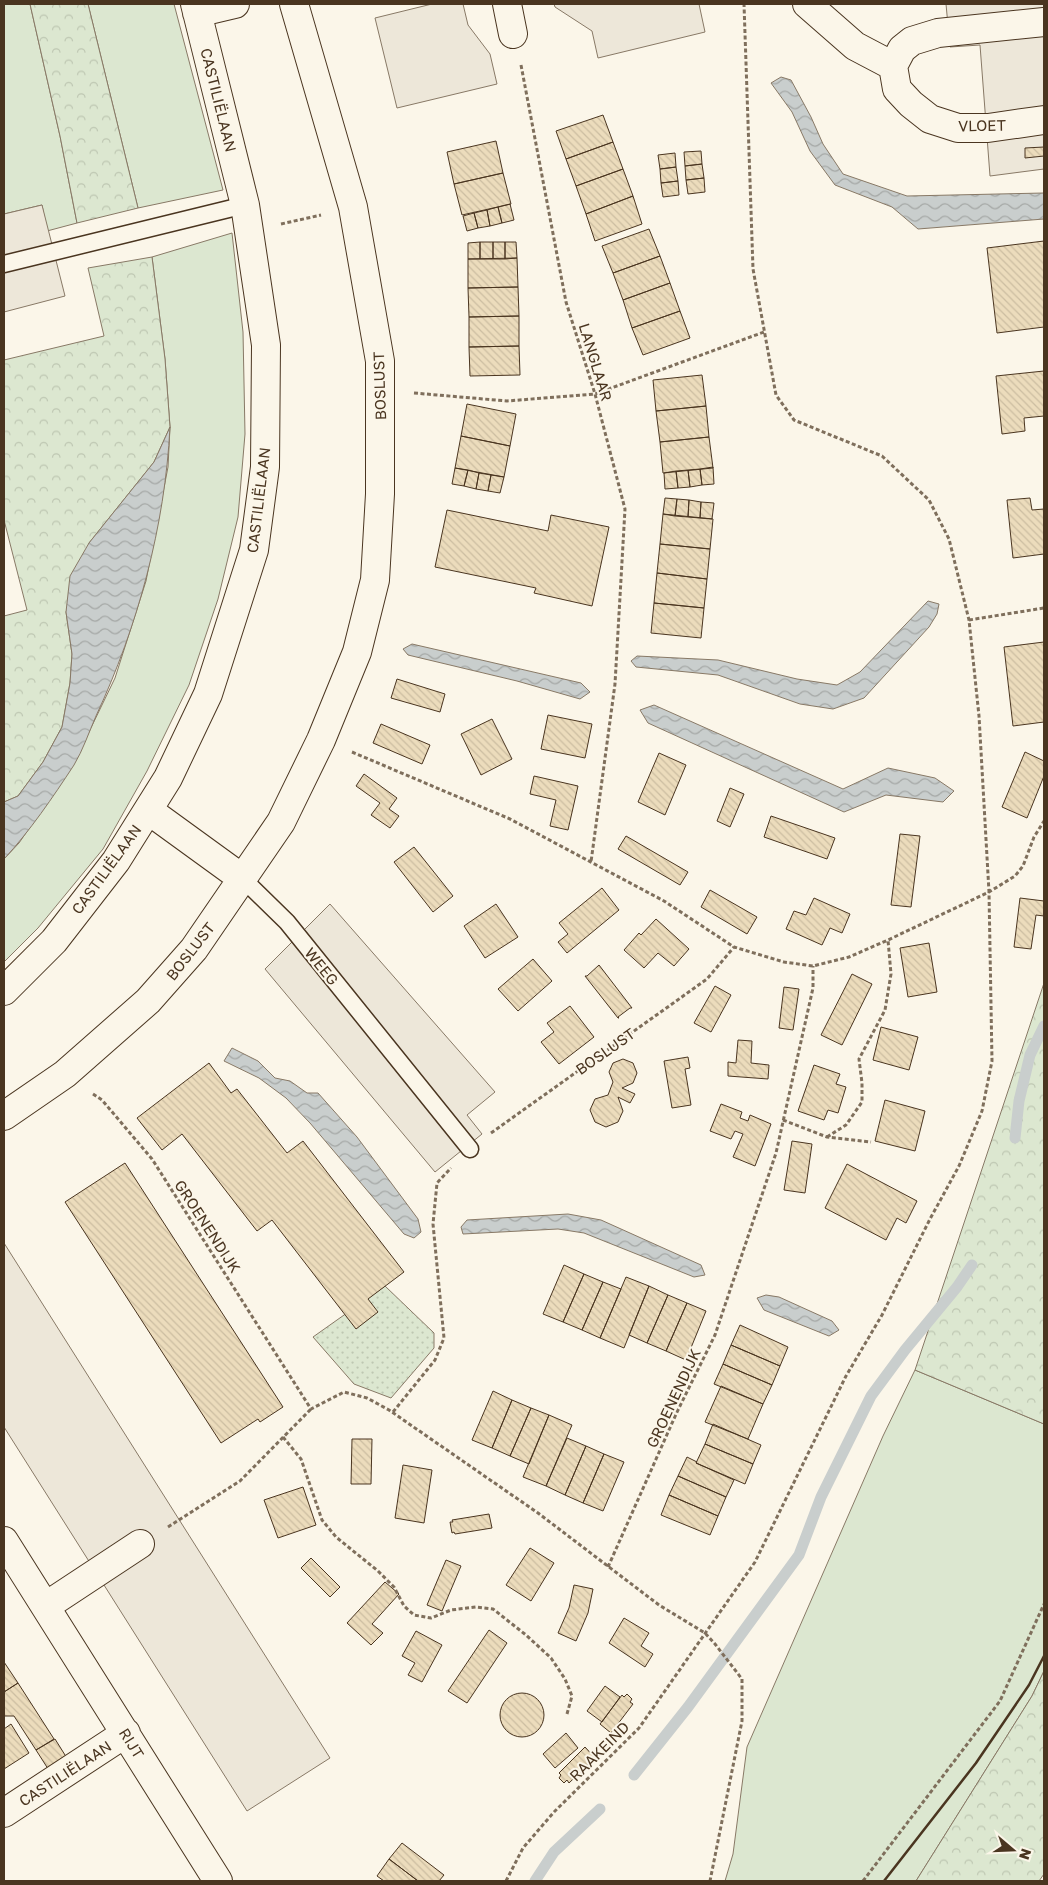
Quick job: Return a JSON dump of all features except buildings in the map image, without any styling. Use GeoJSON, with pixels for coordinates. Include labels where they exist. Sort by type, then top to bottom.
{"type":"FeatureCollection","features":[{"type":"Feature","properties":{"kind":"street"},"geometry":{"type":"LineString","coordinates":[[196,8],[236,4]]}},
{"type":"Feature","properties":{"kind":"street","name":"BOSLUST"},"geometry":{"type":"LineString","coordinates":[[4,1116],[64,1074],[148,1002],[194,949],[281,822],[321,740],[357,652],[375,580],[380,494],[380,360],[353,207],[294,4]]}},
{"type":"Feature","properties":{"kind":"street"},"geometry":{"type":"LineString","coordinates":[[507,4],[514,34]]}},
{"type":"Feature","properties":{"kind":"street"},"geometry":{"type":"LineString","coordinates":[[807,4],[855,46],[892,66],[902,48],[912,41],[938,33],[1044,22]]}},
{"type":"Feature","properties":{"kind":"street","name":"CASTILIËLAAN"},"geometry":{"type":"LineString","coordinates":[[4,991],[54,941],[116,861],[168,778],[208,694],[254,550],[265,467],[266,344],[247,218],[196,8]]}},
{"type":"Feature","properties":{"kind":"street","name":"VLOET"},"geometry":{"type":"LineString","coordinates":[[892,66],[897,89],[911,104],[930,119],[958,128],[988,128],[1044,120]]}},
{"type":"Feature","properties":{"kind":"street","name":"WEEG"},"geometry":{"type":"LineString","coordinates":[[148,810],[243,879]]}},
{"type":"Feature","properties":{"kind":"street","name":"RIJT"},"geometry":{"type":"LineString","coordinates":[[4,1541],[218,1881]]}},
{"type":"Feature","properties":{"kind":"street"},"geometry":{"type":"LineString","coordinates":[[46,1606],[140,1544]]}},
{"type":"Feature","properties":{"kind":"street","name":"CASTILIËLAAN"},"geometry":{"type":"LineString","coordinates":[[4,1814],[126,1733]]}},
{"type":"Feature","properties":{"kind":"lane"},"geometry":{"type":"LineString","coordinates":[[4,264],[247,218]]}},
{"type":"Feature","properties":{"kind":"lane","name":"WEEG"},"geometry":{"type":"LineString","coordinates":[[243,879],[287,922],[470,1149]]}},
{"type":"Feature","properties":{"kind":"path","name":"RAAKEIND"},"geometry":{"type":"LineString","coordinates":[[506,1881],[523,1848],[554,1812],[639,1728],[755,1562],[846,1376],[882,1315],[959,1166],[982,1111],[992,1061],[989,892],[979,716],[970,620],[949,539],[929,500],[882,456],[794,420],[776,395],[753,268],[744,4]]}},
{"type":"Feature","properties":{"kind":"path","name":"LANGLAAR"},"geometry":{"type":"LineString","coordinates":[[525,78],[566,302],[595,394],[625,509],[615,684],[591,862]]}},
{"type":"Feature","properties":{"kind":"path"},"geometry":{"type":"LineString","coordinates":[[247,218],[353,207]]}},
{"type":"Feature","properties":{"kind":"path"},"geometry":{"type":"LineString","coordinates":[[380,390],[507,401],[595,394],[764,332]]}},
{"type":"Feature","properties":{"kind":"path"},"geometry":{"type":"LineString","coordinates":[[970,620],[1044,608]]}},
{"type":"Feature","properties":{"kind":"path"},"geometry":{"type":"LineString","coordinates":[[321,740],[510,818],[664,900],[734,947],[784,962],[813,966],[849,957],[888,940],[989,892],[1016,876],[1023,866],[1034,837],[1044,822]]}},
{"type":"Feature","properties":{"kind":"path"},"geometry":{"type":"LineString","coordinates":[[827,1138],[846,1125],[862,1102],[859,1059],[885,1010],[891,974],[888,940]]}},
{"type":"Feature","properties":{"kind":"path","name":"BOSLUST"},"geometry":{"type":"LineString","coordinates":[[470,1149],[707,979],[734,947]]}},
{"type":"Feature","properties":{"kind":"path"},"geometry":{"type":"LineString","coordinates":[[813,966],[814,988],[783,1120],[827,1138],[871,1142]]}},
{"type":"Feature","properties":{"kind":"path","name":"GROENENDIJK"},"geometry":{"type":"LineString","coordinates":[[64,1074],[102,1100],[152,1159],[312,1409]]}},
{"type":"Feature","properties":{"kind":"path","name":"GROENENDIJK"},"geometry":{"type":"LineString","coordinates":[[608,1567],[677,1412],[715,1335],[776,1153],[783,1120]]}},
{"type":"Feature","properties":{"kind":"path"},"geometry":{"type":"LineString","coordinates":[[392,1412],[435,1360],[444,1338],[433,1224],[437,1183],[470,1149]]}},
{"type":"Feature","properties":{"kind":"path"},"geometry":{"type":"LineString","coordinates":[[140,1544],[240,1481],[312,1409],[344,1392],[367,1398],[392,1412],[538,1514],[659,1604],[704,1633],[742,1679],[742,1721],[710,1881]]}},
{"type":"Feature","properties":{"kind":"path"},"geometry":{"type":"LineString","coordinates":[[283,1437],[301,1459],[322,1520],[336,1537],[378,1571],[394,1587],[404,1606],[414,1615],[431,1618],[451,1610],[476,1607],[493,1609],[551,1658],[565,1679],[572,1696],[567,1714]]}},
{"type":"Feature","properties":{"kind":"path"},"geometry":{"type":"LineString","coordinates":[[863,1881],[1000,1702],[1044,1604]]}},
{"type":"Feature","properties":{"kind":"green space"},"geometry":{"type":"Polygon","coordinates":[[[4,4],[30,4],[60,136],[77,223],[47,231],[42,205],[4,214],[4,4]]]}},
{"type":"Feature","properties":{"kind":"green space"},"geometry":{"type":"Polygon","coordinates":[[[30,4],[88,4],[138,208],[77,223],[60,136],[30,4]]]}},
{"type":"Feature","properties":{"kind":"green space"},"geometry":{"type":"Polygon","coordinates":[[[88,4],[174,4],[223,190],[138,208],[88,4]]]}},
{"type":"Feature","properties":{"kind":"green space"},"geometry":{"type":"Polygon","coordinates":[[[232,233],[243,332],[245,434],[238,517],[218,599],[189,685],[147,771],[103,849],[38,928],[4,962],[4,859],[19,843],[74,763],[115,678],[146,581],[168,467],[170,427],[165,359],[152,257],[232,233]]]}},
{"type":"Feature","properties":{"kind":"green space"},"geometry":{"type":"Polygon","coordinates":[[[152,257],[165,359],[170,427],[154,462],[89,543],[66,612],[72,654],[70,683],[62,727],[43,762],[18,796],[4,802],[4,616],[27,610],[4,520],[4,360],[104,336],[88,268],[152,257]]]}},
{"type":"Feature","properties":{"kind":"green space"},"geometry":{"type":"Polygon","coordinates":[[[1044,983],[1044,1424],[915,1370],[1044,983]]]}},
{"type":"Feature","properties":{"kind":"green space"},"geometry":{"type":"Polygon","coordinates":[[[385,1286],[434,1333],[434,1348],[391,1398],[354,1384],[313,1337],[385,1286]]]}},
{"type":"Feature","properties":{"kind":"green space"},"geometry":{"type":"Polygon","coordinates":[[[915,1370],[1044,1424],[1044,1671],[1032,1696],[916,1881],[725,1881],[733,1854],[747,1747],[883,1436],[915,1370]]]}},
{"type":"Feature","properties":{"kind":"green space"},"geometry":{"type":"Polygon","coordinates":[[[1044,1671],[1044,1874],[1039,1881],[916,1881],[1032,1696],[1044,1671]]]}},
{"type":"Feature","properties":{"kind":"shaded area"},"geometry":{"type":"Polygon","coordinates":[[[432,4],[463,4],[468,25],[490,54],[497,84],[397,108],[375,18],[432,4]]]}},
{"type":"Feature","properties":{"kind":"shaded area"},"geometry":{"type":"Polygon","coordinates":[[[554,4],[699,4],[705,32],[598,58],[592,31],[555,7],[554,4]]]}},
{"type":"Feature","properties":{"kind":"shaded area"},"geometry":{"type":"Polygon","coordinates":[[[946,4],[1044,4],[1044,169],[990,176],[980,45],[950,47],[946,4]]]}},
{"type":"Feature","properties":{"kind":"shaded area"},"geometry":{"type":"Polygon","coordinates":[[[42,205],[65,296],[4,312],[4,214],[42,205]]]}},
{"type":"Feature","properties":{"kind":"shaded area"},"geometry":{"type":"Polygon","coordinates":[[[330,904],[495,1092],[467,1115],[482,1134],[435,1172],[265,969],[330,904]]]}},
{"type":"Feature","properties":{"kind":"shaded area"},"geometry":{"type":"Polygon","coordinates":[[[4,1243],[330,1758],[247,1811],[4,1427],[4,1243]]]}},
{"type":"Feature","properties":{"kind":"water"},"geometry":{"type":"Polygon","coordinates":[[[781,77],[791,80],[823,144],[843,174],[907,196],[1044,193],[1044,219],[918,229],[892,207],[835,185],[810,151],[792,112],[771,83],[781,77]]]}},
{"type":"Feature","properties":{"kind":"water"},"geometry":{"type":"Polygon","coordinates":[[[170,427],[162,501],[155,538],[147,575],[125,647],[74,765],[32,825],[4,859],[4,802],[18,796],[43,762],[62,727],[70,683],[72,654],[66,612],[70,576],[89,543],[154,462],[170,427]]]}},
{"type":"Feature","properties":{"kind":"water"},"geometry":{"type":"Polygon","coordinates":[[[928,601],[939,604],[937,614],[929,627],[864,698],[833,709],[800,704],[718,675],[636,667],[631,661],[637,656],[718,660],[797,679],[837,685],[860,672],[928,601]]]}},
{"type":"Feature","properties":{"kind":"water"},"geometry":{"type":"Polygon","coordinates":[[[412,644],[581,683],[590,692],[580,699],[517,681],[408,655],[403,649],[412,644]]]}},
{"type":"Feature","properties":{"kind":"water"},"geometry":{"type":"Polygon","coordinates":[[[654,705],[843,789],[888,768],[935,778],[954,791],[943,802],[886,795],[844,812],[648,723],[640,710],[654,705]]]}},
{"type":"Feature","properties":{"kind":"water"},"geometry":{"type":"Polygon","coordinates":[[[232,1048],[258,1061],[275,1078],[290,1081],[307,1093],[318,1093],[357,1137],[418,1219],[421,1232],[414,1238],[404,1234],[310,1123],[286,1098],[259,1078],[224,1061],[232,1048]]]}},
{"type":"Feature","properties":{"kind":"water"},"geometry":{"type":"Polygon","coordinates":[[[568,1214],[601,1220],[701,1265],[705,1275],[694,1277],[584,1233],[558,1229],[463,1234],[461,1227],[467,1220],[568,1214]]]}},
{"type":"Feature","properties":{"kind":"water"},"geometry":{"type":"Polygon","coordinates":[[[766,1295],[779,1297],[832,1321],[839,1330],[829,1336],[764,1310],[757,1298],[766,1295]]]}},
{"type":"Feature","properties":{"kind":"waterway"},"geometry":{"type":"LineString","coordinates":[[1015,1138],[1019,1101],[1030,1055],[1044,1026]]}},
{"type":"Feature","properties":{"kind":"waterway"},"geometry":{"type":"LineString","coordinates":[[634,1775],[688,1707],[799,1555],[821,1497],[871,1396],[905,1350],[957,1287],[972,1265]]}},
{"type":"Feature","properties":{"kind":"waterway"},"geometry":{"type":"LineString","coordinates":[[535,1881],[554,1852],[600,1809]]}},
{"type":"Feature","properties":{"kind":"wall"},"geometry":{"type":"LineString","coordinates":[[884,1881],[976,1763],[1029,1685],[1044,1656]]}}]}
